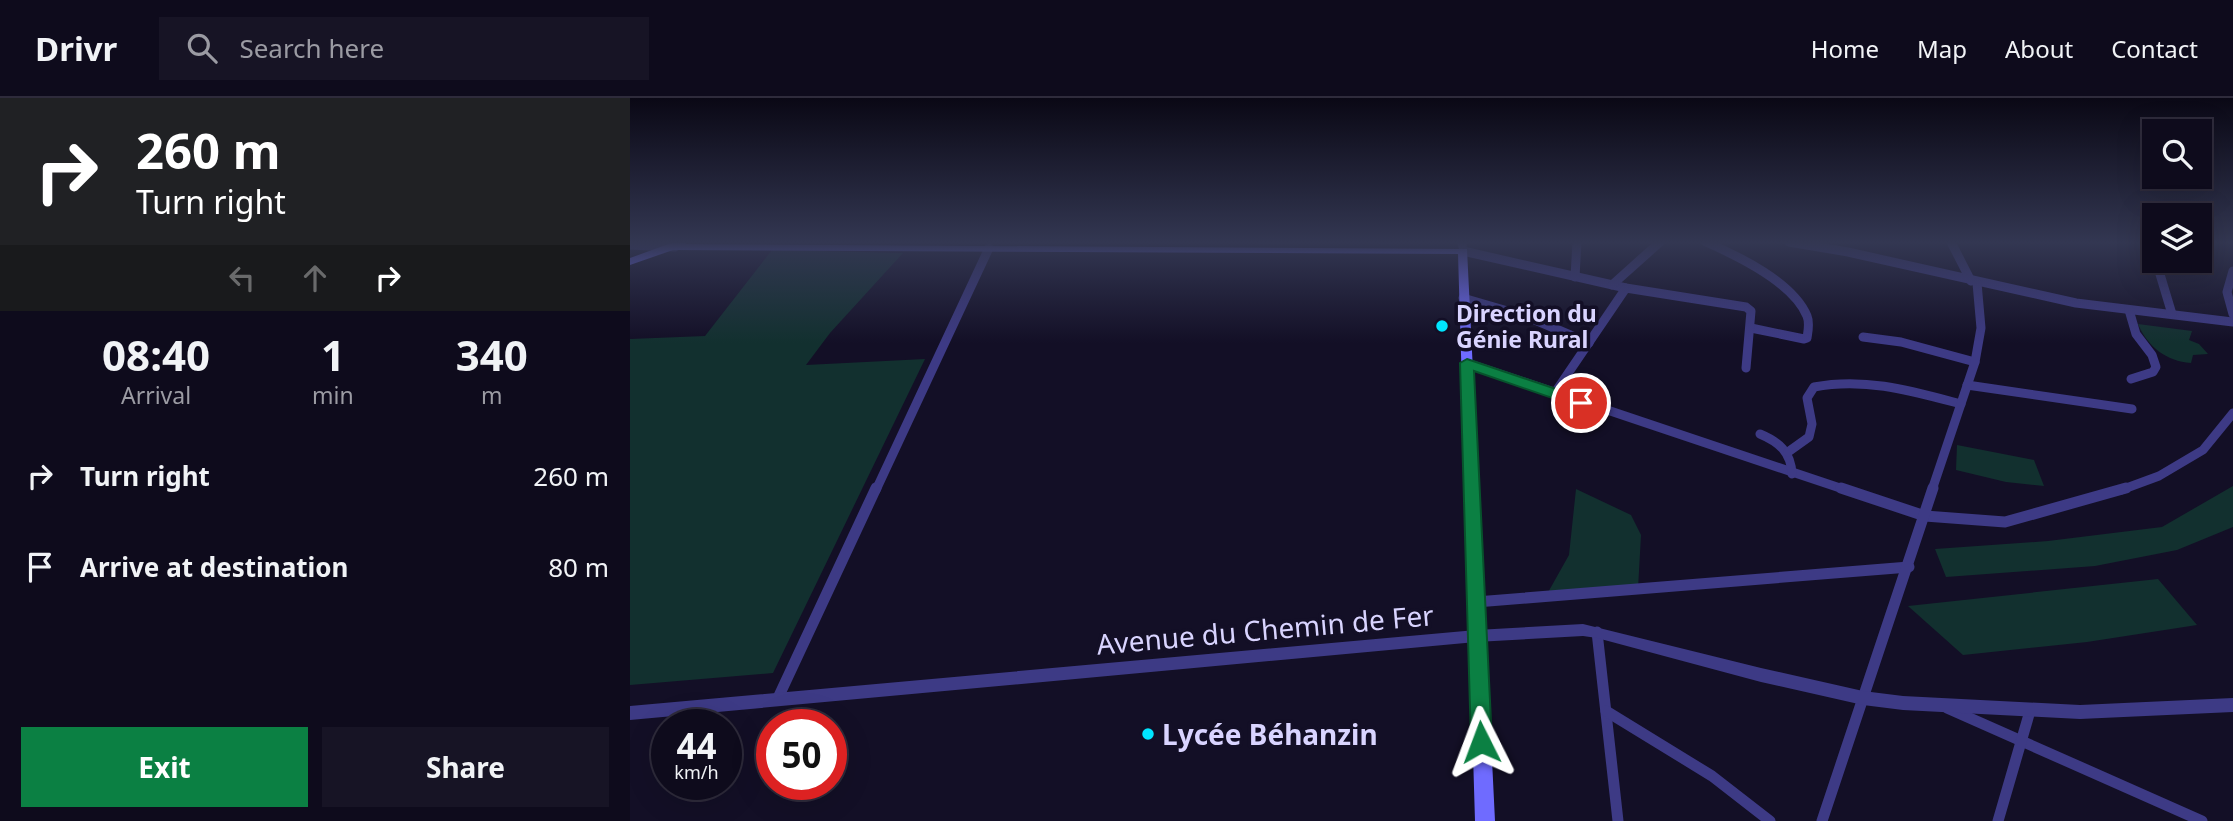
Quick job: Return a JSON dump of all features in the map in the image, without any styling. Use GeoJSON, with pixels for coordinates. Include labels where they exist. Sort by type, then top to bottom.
{"type":"FeatureCollection","features":[{"type":"Feature","properties":{"kind":"main road"},"geometry":{"type":"LineString","coordinates":[[1463,276],[1485,821]]}},
{"type":"Feature","properties":{"kind":"street"},"geometry":{"type":"LineString","coordinates":[[777,700],[976,276]]}},
{"type":"Feature","properties":{"kind":"street"},"geometry":{"type":"LineString","coordinates":[[1570,276],[1626,288],[1746,307],[1751,311],[1746,368]]}},
{"type":"Feature","properties":{"kind":"street"},"geometry":{"type":"LineString","coordinates":[[1612,285],[1622,276]]}},
{"type":"Feature","properties":{"kind":"street"},"geometry":{"type":"LineString","coordinates":[[1751,328],[1807,338],[1808,323],[1800,304],[1767,276]]}},
{"type":"Feature","properties":{"kind":"street"},"geometry":{"type":"LineString","coordinates":[[1948,276],[2076,303],[2233,322]]}},
{"type":"Feature","properties":{"kind":"street"},"geometry":{"type":"LineString","coordinates":[[1822,821],[1909,567],[1975,362],[1981,328],[1974,282],[1970,276]]}},
{"type":"Feature","properties":{"kind":"street"},"geometry":{"type":"LineString","coordinates":[[2160,276],[2172,314]]}},
{"type":"Feature","properties":{"kind":"street"},"geometry":{"type":"LineString","coordinates":[[2231,276],[2225,291],[2233,314]]}},
{"type":"Feature","properties":{"kind":"street"},"geometry":{"type":"LineString","coordinates":[[1554,394],[1626,288]]}},
{"type":"Feature","properties":{"kind":"street"},"geometry":{"type":"LineString","coordinates":[[1464,298],[1528,317],[1589,343]]}},
{"type":"Feature","properties":{"kind":"street"},"geometry":{"type":"LineString","coordinates":[[2129,310],[2136,334],[2152,355],[2157,367],[2152,372],[2131,379]]}},
{"type":"Feature","properties":{"kind":"street"},"geometry":{"type":"LineString","coordinates":[[1863,337],[1901,342],[1975,362]]}},
{"type":"Feature","properties":{"kind":"street"},"geometry":{"type":"LineString","coordinates":[[1467,363],[1792,474],[1925,516],[2005,522],[2115,492],[2159,476],[2203,450],[2233,413]]}},
{"type":"Feature","properties":{"kind":"street"},"geometry":{"type":"LineString","coordinates":[[1788,452],[1802,446],[1810,437],[1812,424],[1807,398],[1814,387],[1829,383],[1862,382],[1961,404]]}},
{"type":"Feature","properties":{"kind":"street"},"geometry":{"type":"LineString","coordinates":[[1967,385],[2132,409]]}},
{"type":"Feature","properties":{"kind":"street"},"geometry":{"type":"LineString","coordinates":[[1760,434],[1776,441],[1788,452],[1793,464],[1792,474]]}},
{"type":"Feature","properties":{"kind":"street"},"geometry":{"type":"LineString","coordinates":[[1476,602],[1909,567]]}},
{"type":"Feature","properties":{"kind":"street"},"geometry":{"type":"LineString","coordinates":[[1597,632],[1618,821]]}},
{"type":"Feature","properties":{"kind":"street","name":"Avenue du Chemin de Fer"},"geometry":{"type":"LineString","coordinates":[[630,713],[1476,636],[1597,632],[1761,675],[1863,698],[1944,707],[2030,711],[2124,711],[2233,705]]}},
{"type":"Feature","properties":{"kind":"street"},"geometry":{"type":"LineString","coordinates":[[1944,707],[2202,821]]}},
{"type":"Feature","properties":{"kind":"street"},"geometry":{"type":"LineString","coordinates":[[1606,711],[1737,793],[1770,821]]}},
{"type":"Feature","properties":{"kind":"street"},"geometry":{"type":"LineString","coordinates":[[1998,821],[2030,711]]}},
{"type":"Feature","properties":{"kind":"green space"},"geometry":{"type":"Polygon","coordinates":[[[752,276],[882,276],[830,333],[806,365],[925,359],[773,673],[630,685],[630,339],[705,336],[752,276]]]}},
{"type":"Feature","properties":{"kind":"green space"},"geometry":{"type":"Polygon","coordinates":[[[2138,324],[2192,331],[2189,340],[2199,344],[2208,354],[2193,355],[2191,363],[2166,356],[2147,340],[2138,324]]]}},
{"type":"Feature","properties":{"kind":"green space"},"geometry":{"type":"Polygon","coordinates":[[[1957,445],[2034,460],[2044,486],[2006,482],[1956,470],[1957,445]]]}},
{"type":"Feature","properties":{"kind":"green space"},"geometry":{"type":"Polygon","coordinates":[[[2233,486],[2233,527],[2177,550],[2095,566],[1946,577],[1935,549],[2048,541],[2162,527],[2233,486]]]}},
{"type":"Feature","properties":{"kind":"green space"},"geometry":{"type":"Polygon","coordinates":[[[1576,489],[1631,515],[1641,535],[1638,589],[1546,596],[1569,555],[1576,489]]]}},
{"type":"Feature","properties":{"kind":"green space"},"geometry":{"type":"Polygon","coordinates":[[[2158,579],[2197,625],[2087,642],[1963,655],[1908,606],[2158,579]]]}},
{"type":"Feature","properties":{"kind":"place","name":"Direction du Génie Rural"},"geometry":{"type":"Point","coordinates":[1442,326]}},
{"type":"Feature","properties":{"kind":"place","name":"Lycée Béhanzin"},"geometry":{"type":"Point","coordinates":[1148,734]}},
{"type":"Feature","properties":{"kind":"route"},"geometry":{"type":"LineString","coordinates":[[1481,742],[1467,363],[1581,403]]}}]}
